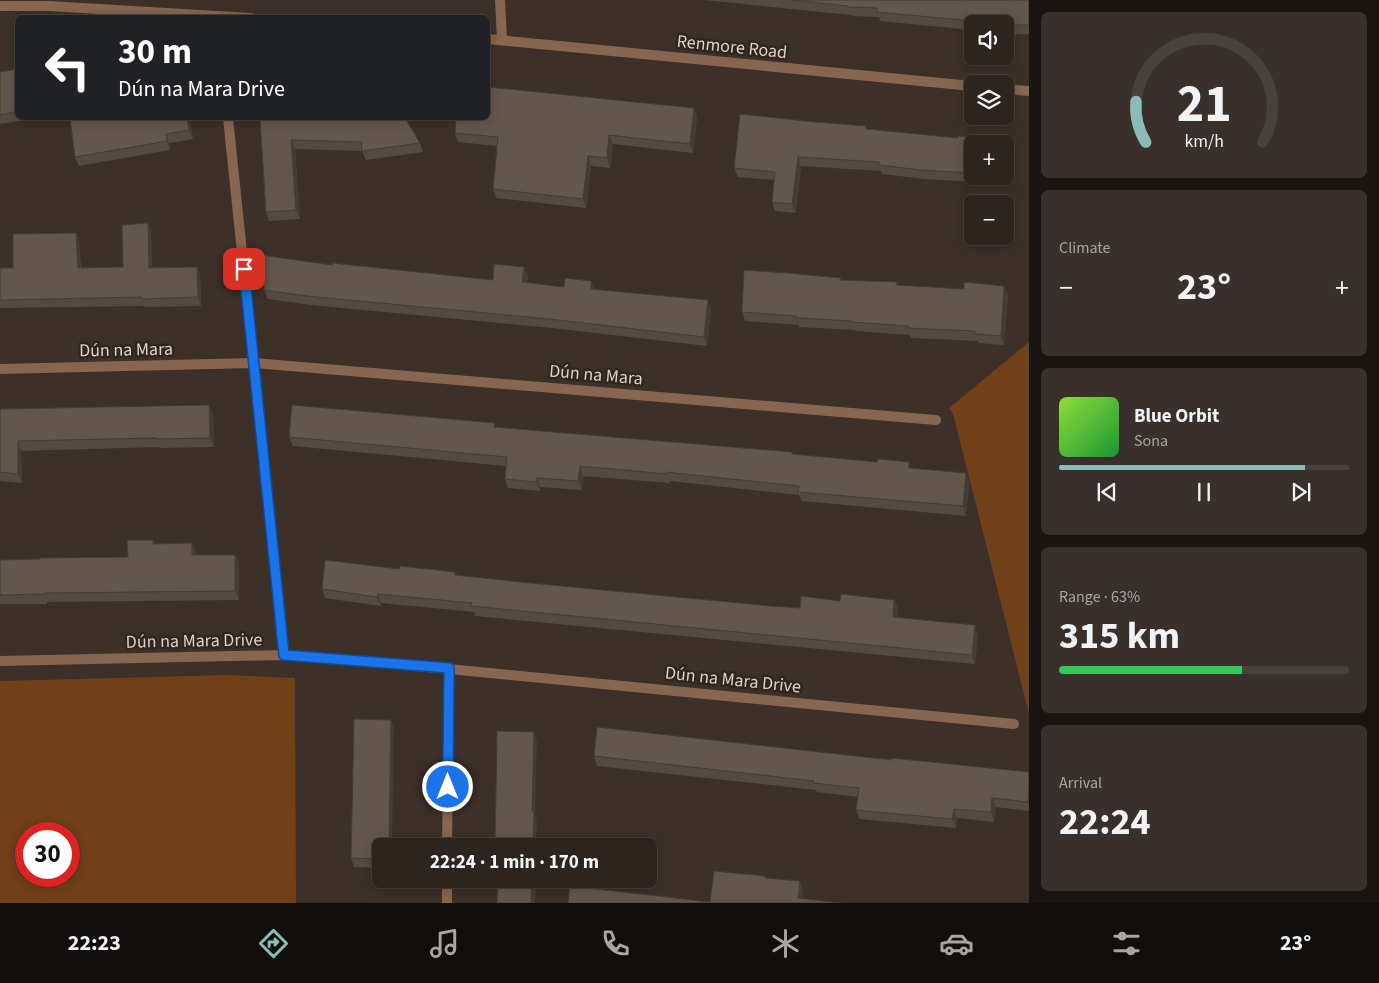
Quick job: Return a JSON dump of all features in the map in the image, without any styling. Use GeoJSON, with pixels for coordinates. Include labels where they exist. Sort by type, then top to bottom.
{"type":"FeatureCollection","features":[{"type":"Feature","properties":{"kind":"street"},"geometry":{"type":"LineString","coordinates":[[500,0],[502,40]]}},
{"type":"Feature","properties":{"kind":"street"},"geometry":{"type":"LineString","coordinates":[[0,6],[57,6],[202,15]]}},
{"type":"Feature","properties":{"kind":"street","name":"Renmore Road"},"geometry":{"type":"LineString","coordinates":[[490,39],[964,85]]}},
{"type":"Feature","properties":{"kind":"street"},"geometry":{"type":"LineString","coordinates":[[1014,90],[1029,91]]}},
{"type":"Feature","properties":{"kind":"street"},"geometry":{"type":"LineString","coordinates":[[228,120],[284,655]]}},
{"type":"Feature","properties":{"kind":"street","name":"Dún na Mara"},"geometry":{"type":"LineString","coordinates":[[0,369],[253,363],[936,420]]}},
{"type":"Feature","properties":{"kind":"street","name":"Dún na Mara Drive"},"geometry":{"type":"LineString","coordinates":[[0,660],[284,655],[449,668],[1014,724]]}},
{"type":"Feature","properties":{"kind":"street"},"geometry":{"type":"LineString","coordinates":[[447,838],[449,668]]}},
{"type":"Feature","properties":{"kind":"street"},"geometry":{"type":"LineString","coordinates":[[446,903],[447,888]]}},
{"type":"Feature","properties":{"kind":"shaded area"},"geometry":{"type":"Polygon","coordinates":[[[1029,342],[1029,714],[953,414],[949,408],[1029,342]]]}},
{"type":"Feature","properties":{"kind":"shaded area"},"geometry":{"type":"Polygon","coordinates":[[[228,675],[295,678],[296,903],[0,903],[0,681],[228,675]]]}},
{"type":"Feature","properties":{"kind":"building"},"geometry":{"type":"Polygon","coordinates":[[[792,0],[1029,0],[1029,25],[1014,25],[1014,15],[964,15],[964,20],[877,12],[877,8],[792,0]]]}},
{"type":"Feature","properties":{"kind":"building"},"geometry":{"type":"Polygon","coordinates":[[[15,70],[15,112],[0,115],[0,72],[15,70]]]}},
{"type":"Feature","properties":{"kind":"building"},"geometry":{"type":"Polygon","coordinates":[[[490,87],[694,108],[690,144],[609,135],[607,158],[588,156],[583,199],[493,189],[498,137],[455,133],[456,120],[490,120],[490,87]]]}},
{"type":"Feature","properties":{"kind":"building"},"geometry":{"type":"Polygon","coordinates":[[[740,114],[866,126],[866,129],[958,138],[958,136],[964,136],[964,173],[879,165],[879,162],[798,157],[792,204],[772,202],[775,172],[734,168],[740,114]]]}},
{"type":"Feature","properties":{"kind":"building"},"geometry":{"type":"Polygon","coordinates":[[[70,120],[187,120],[189,130],[166,134],[167,141],[75,157],[70,120]]]}},
{"type":"Feature","properties":{"kind":"building"},"geometry":{"type":"Polygon","coordinates":[[[260,120],[406,120],[420,143],[362,151],[361,142],[291,140],[296,210],[266,212],[260,120]]]}},
{"type":"Feature","properties":{"kind":"building"},"geometry":{"type":"Polygon","coordinates":[[[148,223],[149,268],[197,267],[198,297],[0,300],[0,268],[13,268],[13,234],[76,233],[78,268],[123,267],[122,225],[148,223]]]}},
{"type":"Feature","properties":{"kind":"building"},"geometry":{"type":"Polygon","coordinates":[[[261,255],[332,265],[332,263],[493,280],[494,264],[524,267],[522,282],[564,287],[565,278],[591,281],[591,289],[708,300],[704,337],[264,290],[261,255]]]}},
{"type":"Feature","properties":{"kind":"building"},"geometry":{"type":"Polygon","coordinates":[[[744,270],[841,278],[840,280],[897,282],[896,285],[964,289],[964,282],[1004,286],[1001,336],[975,334],[975,331],[908,328],[908,326],[742,312],[744,270]]]}},
{"type":"Feature","properties":{"kind":"building"},"geometry":{"type":"Polygon","coordinates":[[[209,405],[210,438],[18,441],[18,474],[0,472],[0,409],[209,405]]]}},
{"type":"Feature","properties":{"kind":"building"},"geometry":{"type":"Polygon","coordinates":[[[292,405],[495,423],[494,427],[792,452],[792,454],[877,462],[878,459],[909,462],[909,468],[966,473],[963,506],[798,492],[799,486],[666,472],[667,474],[580,466],[578,481],[537,478],[536,482],[505,479],[507,457],[289,437],[292,405]]]}},
{"type":"Feature","properties":{"kind":"building"},"geometry":{"type":"Polygon","coordinates":[[[127,540],[153,540],[153,544],[192,543],[192,555],[235,555],[235,591],[0,595],[0,560],[128,557],[127,540]]]}},
{"type":"Feature","properties":{"kind":"building"},"geometry":{"type":"Polygon","coordinates":[[[325,560],[399,569],[400,566],[455,572],[455,575],[530,583],[771,606],[800,608],[801,596],[840,601],[841,594],[894,600],[893,617],[975,625],[972,655],[471,606],[472,603],[378,594],[377,597],[322,589],[325,560]]]}},
{"type":"Feature","properties":{"kind":"building"},"geometry":{"type":"Polygon","coordinates":[[[354,719],[391,720],[389,838],[372,838],[372,859],[351,858],[354,719]]]}},
{"type":"Feature","properties":{"kind":"building"},"geometry":{"type":"Polygon","coordinates":[[[597,727],[892,760],[892,758],[1029,772],[1028,802],[992,798],[991,812],[954,809],[952,819],[856,810],[859,788],[813,783],[814,781],[594,756],[597,727]]]}},
{"type":"Feature","properties":{"kind":"building"},"geometry":{"type":"Polygon","coordinates":[[[497,731],[534,732],[533,838],[495,838],[497,731]]]}},
{"type":"Feature","properties":{"kind":"building"},"geometry":{"type":"Polygon","coordinates":[[[714,871],[800,881],[798,898],[841,903],[568,903],[570,888],[588,888],[710,902],[714,871]]]}},
{"type":"Feature","properties":{"kind":"building"},"geometry":{"type":"Polygon","coordinates":[[[498,888],[532,888],[531,903],[497,903],[498,888]]]}},
{"type":"Feature","properties":{"kind":"route"},"geometry":{"type":"LineString","coordinates":[[244,269],[284,655],[449,668],[448,787]]}}]}
